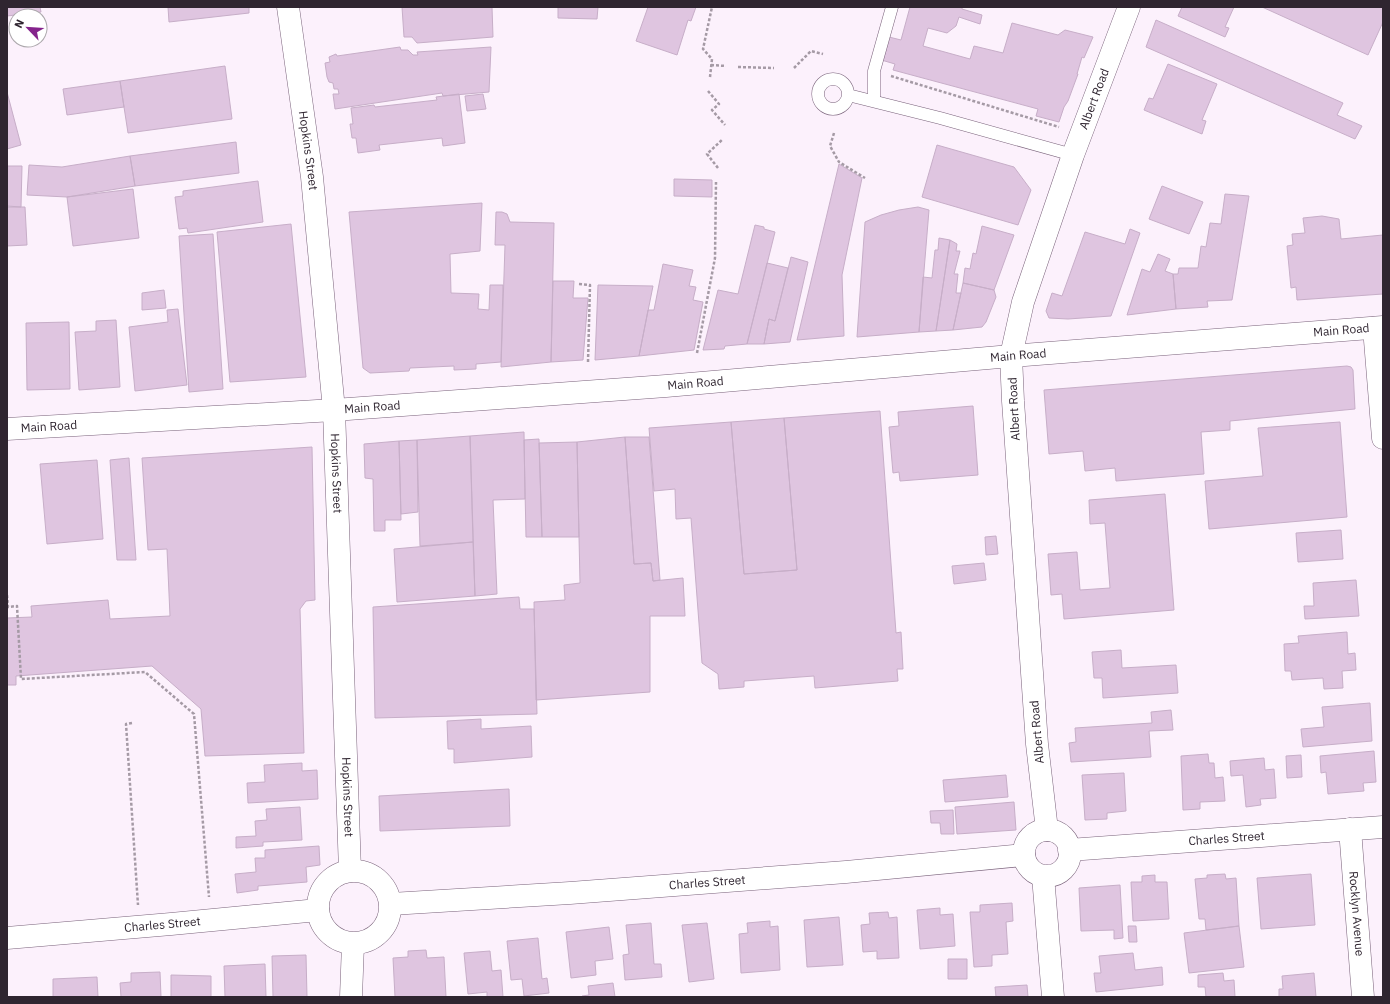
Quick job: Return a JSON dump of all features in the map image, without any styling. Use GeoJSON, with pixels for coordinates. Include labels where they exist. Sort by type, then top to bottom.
{"type":"FeatureCollection","features":[{"type":"Feature","properties":{"kind":"street","name":"Hopkins Street"},"geometry":{"type":"LineString","coordinates":[[288,7],[312,177],[334,410],[350,871]]}},
{"type":"Feature","properties":{"kind":"street","name":"Albert Road"},"geometry":{"type":"LineString","coordinates":[[1047,830],[1037,744],[1012,401],[1011,356],[1023,302],[1073,155],[1129,7]]}},
{"type":"Feature","properties":{"kind":"street","name":"Main Road"},"geometry":{"type":"LineString","coordinates":[[7,429],[334,410],[666,386],[1011,356],[1378,327]]}},
{"type":"Feature","properties":{"kind":"street"},"geometry":{"type":"LineString","coordinates":[[1378,327],[1383,438]]}},
{"type":"Feature","properties":{"kind":"street","name":"Charles Street"},"geometry":{"type":"LineString","coordinates":[[1069,850],[1383,827]]}},
{"type":"Feature","properties":{"kind":"street"},"geometry":{"type":"LineString","coordinates":[[1047,830],[1053,831],[1064,838],[1068,844],[1069,857],[1067,864],[1063,869],[1057,873],[1044,876],[1030,869],[1026,863],[1024,855],[1028,841],[1033,835],[1047,830]]}},
{"type":"Feature","properties":{"kind":"street","name":"Rocklyn Avenue"},"geometry":{"type":"LineString","coordinates":[[1350,830],[1363,997]]}},
{"type":"Feature","properties":{"kind":"street","name":"Charles Street"},"geometry":{"type":"LineString","coordinates":[[391,904],[839,873],[1024,855]]}},
{"type":"Feature","properties":{"kind":"street"},"geometry":{"type":"LineString","coordinates":[[350,871],[361,871],[372,875],[381,883],[388,893],[391,904],[390,916],[385,928],[366,942],[353,944],[342,942],[325,930],[320,920],[318,910],[319,898],[323,888],[334,877],[350,871]]}},
{"type":"Feature","properties":{"kind":"street"},"geometry":{"type":"LineString","coordinates":[[1044,876],[1053,997]]}},
{"type":"Feature","properties":{"kind":"street","name":"Charles Street"},"geometry":{"type":"LineString","coordinates":[[7,938],[318,910]]}},
{"type":"Feature","properties":{"kind":"street"},"geometry":{"type":"LineString","coordinates":[[351,997],[353,944]]}},
{"type":"Feature","properties":{"kind":"lane"},"geometry":{"type":"LineString","coordinates":[[874,101],[874,71],[892,7]]}},
{"type":"Feature","properties":{"kind":"lane"},"geometry":{"type":"LineString","coordinates":[[848,95],[940,118],[1073,155]]}},
{"type":"Feature","properties":{"kind":"path"},"geometry":{"type":"LineString","coordinates":[[710,77],[712,59],[703,50],[712,7]]}},
{"type":"Feature","properties":{"kind":"path"},"geometry":{"type":"LineString","coordinates":[[794,68],[811,51],[823,54]]}},
{"type":"Feature","properties":{"kind":"path"},"geometry":{"type":"LineString","coordinates":[[711,65],[726,66]]}},
{"type":"Feature","properties":{"kind":"path"},"geometry":{"type":"LineString","coordinates":[[738,67],[774,68]]}},
{"type":"Feature","properties":{"kind":"path"},"geometry":{"type":"LineString","coordinates":[[874,71],[1060,127]]}},
{"type":"Feature","properties":{"kind":"path"},"geometry":{"type":"LineString","coordinates":[[708,91],[719,104],[712,110],[725,125]]}},
{"type":"Feature","properties":{"kind":"path"},"geometry":{"type":"LineString","coordinates":[[834,133],[830,146],[839,162],[865,178]]}},
{"type":"Feature","properties":{"kind":"path"},"geometry":{"type":"LineString","coordinates":[[718,168],[707,154],[723,139]]}},
{"type":"Feature","properties":{"kind":"path"},"geometry":{"type":"LineString","coordinates":[[697,353],[715,258],[716,182]]}},
{"type":"Feature","properties":{"kind":"path"},"geometry":{"type":"LineString","coordinates":[[579,284],[590,284],[588,362]]}},
{"type":"Feature","properties":{"kind":"path"},"geometry":{"type":"LineString","coordinates":[[7,595],[8,606],[17,606],[21,679],[145,672],[194,714],[210,900]]}},
{"type":"Feature","properties":{"kind":"path"},"geometry":{"type":"LineString","coordinates":[[132,723],[126,724],[138,905]]}},
{"type":"Feature","properties":{"kind":"building"},"geometry":{"type":"Polygon","coordinates":[[[7,7],[40,7],[8,8],[7,16],[7,7]]]}},
{"type":"Feature","properties":{"kind":"building"},"geometry":{"type":"Polygon","coordinates":[[[168,7],[249,7],[249,13],[169,22],[168,7]]]}},
{"type":"Feature","properties":{"kind":"building"},"geometry":{"type":"Polygon","coordinates":[[[402,7],[492,7],[493,37],[417,43],[412,37],[404,37],[402,7]]]}},
{"type":"Feature","properties":{"kind":"building"},"geometry":{"type":"Polygon","coordinates":[[[558,7],[598,7],[597,19],[558,18],[558,7]]]}},
{"type":"Feature","properties":{"kind":"building"},"geometry":{"type":"Polygon","coordinates":[[[648,7],[696,7],[691,21],[688,20],[677,55],[636,41],[648,7]]]}},
{"type":"Feature","properties":{"kind":"building"},"geometry":{"type":"Polygon","coordinates":[[[910,7],[962,7],[962,9],[982,15],[980,24],[959,17],[956,26],[947,33],[928,28],[923,46],[970,59],[974,46],[1003,53],[1012,23],[1058,35],[1065,30],[1093,37],[1084,58],[1082,57],[1078,74],[1059,122],[1036,116],[1038,109],[893,70],[895,64],[878,59],[885,36],[901,40],[910,7]]]}},
{"type":"Feature","properties":{"kind":"building"},"geometry":{"type":"Polygon","coordinates":[[[1182,7],[1234,7],[1225,27],[1229,28],[1225,37],[1178,16],[1182,7]]]}},
{"type":"Feature","properties":{"kind":"building"},"geometry":{"type":"Polygon","coordinates":[[[1262,7],[1383,7],[1383,22],[1368,55],[1262,7]]]}},
{"type":"Feature","properties":{"kind":"building"},"geometry":{"type":"Polygon","coordinates":[[[1156,20],[1343,103],[1337,115],[1362,126],[1355,139],[1146,47],[1156,20]]]}},
{"type":"Feature","properties":{"kind":"building"},"geometry":{"type":"Polygon","coordinates":[[[400,47],[401,50],[408,50],[413,55],[418,55],[417,52],[491,47],[489,92],[443,96],[442,93],[335,109],[333,94],[339,94],[338,89],[334,89],[333,83],[329,82],[327,77],[325,63],[330,62],[329,57],[336,54],[337,56],[400,47]]]}},
{"type":"Feature","properties":{"kind":"building"},"geometry":{"type":"Polygon","coordinates":[[[1168,64],[1217,84],[1202,120],[1206,121],[1202,134],[1144,110],[1149,98],[1153,99],[1168,64]]]}},
{"type":"Feature","properties":{"kind":"building"},"geometry":{"type":"Polygon","coordinates":[[[225,66],[232,119],[128,133],[120,81],[225,66]]]}},
{"type":"Feature","properties":{"kind":"building"},"geometry":{"type":"Polygon","coordinates":[[[120,81],[124,107],[67,115],[63,89],[120,81]]]}},
{"type":"Feature","properties":{"kind":"building"},"geometry":{"type":"Polygon","coordinates":[[[7,92],[21,145],[7,149],[7,92]]]}},
{"type":"Feature","properties":{"kind":"building"},"geometry":{"type":"Polygon","coordinates":[[[459,94],[465,143],[443,146],[442,138],[379,145],[380,150],[358,153],[356,138],[352,138],[350,124],[353,124],[351,108],[374,105],[375,107],[437,100],[436,97],[459,94]]]}},
{"type":"Feature","properties":{"kind":"building"},"geometry":{"type":"Polygon","coordinates":[[[483,94],[486,109],[467,111],[465,96],[483,94]]]}},
{"type":"Feature","properties":{"kind":"building"},"geometry":{"type":"Polygon","coordinates":[[[236,142],[239,173],[135,186],[130,156],[236,142]]]}},
{"type":"Feature","properties":{"kind":"building"},"geometry":{"type":"Polygon","coordinates":[[[937,145],[1014,167],[1031,190],[1018,225],[922,197],[937,145]]]}},
{"type":"Feature","properties":{"kind":"building"},"geometry":{"type":"Polygon","coordinates":[[[130,156],[135,186],[67,197],[27,195],[29,165],[62,167],[130,156]]]}},
{"type":"Feature","properties":{"kind":"building"},"geometry":{"type":"Polygon","coordinates":[[[839,164],[862,178],[842,275],[844,336],[797,340],[839,164]]]}},
{"type":"Feature","properties":{"kind":"building"},"geometry":{"type":"Polygon","coordinates":[[[7,166],[22,166],[21,207],[7,206],[7,166]]]}},
{"type":"Feature","properties":{"kind":"building"},"geometry":{"type":"Polygon","coordinates":[[[674,179],[712,180],[712,197],[674,196],[674,179]]]}},
{"type":"Feature","properties":{"kind":"building"},"geometry":{"type":"Polygon","coordinates":[[[258,181],[263,222],[188,233],[187,228],[179,229],[175,197],[183,196],[183,191],[258,181]]]}},
{"type":"Feature","properties":{"kind":"building"},"geometry":{"type":"Polygon","coordinates":[[[1162,186],[1203,202],[1189,234],[1149,219],[1162,186]]]}},
{"type":"Feature","properties":{"kind":"building"},"geometry":{"type":"Polygon","coordinates":[[[133,189],[139,238],[73,246],[67,197],[133,189]]]}},
{"type":"Feature","properties":{"kind":"building"},"geometry":{"type":"Polygon","coordinates":[[[1225,194],[1249,196],[1232,300],[1207,301],[1208,307],[1176,309],[1173,274],[1178,274],[1179,268],[1198,268],[1201,246],[1206,247],[1210,223],[1221,224],[1225,194]]]}},
{"type":"Feature","properties":{"kind":"building"},"geometry":{"type":"Polygon","coordinates":[[[482,203],[480,251],[450,254],[451,293],[479,294],[478,309],[489,310],[490,285],[503,285],[501,362],[476,364],[476,369],[454,370],[454,366],[410,368],[409,371],[370,373],[363,368],[349,212],[482,203]]]}},
{"type":"Feature","properties":{"kind":"building"},"geometry":{"type":"Polygon","coordinates":[[[7,207],[25,207],[27,245],[7,246],[7,207]]]}},
{"type":"Feature","properties":{"kind":"building"},"geometry":{"type":"Polygon","coordinates":[[[918,207],[929,210],[919,332],[857,337],[865,222],[881,215],[918,207]]]}},
{"type":"Feature","properties":{"kind":"building"},"geometry":{"type":"Polygon","coordinates":[[[496,212],[507,214],[510,222],[554,223],[551,362],[501,367],[505,245],[495,245],[496,212]]]}},
{"type":"Feature","properties":{"kind":"building"},"geometry":{"type":"Polygon","coordinates":[[[1322,216],[1339,219],[1341,239],[1383,235],[1383,294],[1297,300],[1296,287],[1291,288],[1287,246],[1293,245],[1292,234],[1305,233],[1303,218],[1322,216]]]}},
{"type":"Feature","properties":{"kind":"building"},"geometry":{"type":"Polygon","coordinates":[[[291,224],[306,377],[230,382],[217,232],[291,224]]]}},
{"type":"Feature","properties":{"kind":"building"},"geometry":{"type":"Polygon","coordinates":[[[755,225],[775,232],[747,344],[725,346],[724,349],[703,350],[718,290],[738,294],[755,225]]]}},
{"type":"Feature","properties":{"kind":"building"},"geometry":{"type":"Polygon","coordinates":[[[982,226],[1014,235],[994,290],[963,283],[965,268],[970,269],[973,253],[976,254],[982,226]]]}},
{"type":"Feature","properties":{"kind":"building"},"geometry":{"type":"Polygon","coordinates":[[[1130,229],[1140,233],[1111,316],[1068,319],[1049,318],[1046,311],[1052,293],[1062,296],[1085,232],[1125,244],[1130,229]]]}},
{"type":"Feature","properties":{"kind":"building"},"geometry":{"type":"Polygon","coordinates":[[[213,234],[223,389],[189,392],[179,236],[213,234]]]}},
{"type":"Feature","properties":{"kind":"building"},"geometry":{"type":"Polygon","coordinates":[[[939,238],[950,240],[936,331],[919,332],[923,277],[932,278],[935,250],[938,250],[939,238]]]}},
{"type":"Feature","properties":{"kind":"building"},"geometry":{"type":"Polygon","coordinates":[[[950,240],[957,244],[956,251],[960,251],[954,274],[958,274],[956,293],[961,293],[953,330],[936,331],[950,240]]]}},
{"type":"Feature","properties":{"kind":"building"},"geometry":{"type":"Polygon","coordinates":[[[1158,254],[1170,259],[1165,271],[1173,274],[1176,309],[1127,315],[1142,269],[1150,272],[1158,254]]]}},
{"type":"Feature","properties":{"kind":"building"},"geometry":{"type":"Polygon","coordinates":[[[791,257],[808,262],[790,342],[764,344],[769,319],[775,321],[791,257]]]}},
{"type":"Feature","properties":{"kind":"building"},"geometry":{"type":"Polygon","coordinates":[[[767,263],[788,268],[775,321],[769,319],[764,344],[747,344],[767,263]]]}},
{"type":"Feature","properties":{"kind":"building"},"geometry":{"type":"Polygon","coordinates":[[[663,264],[693,270],[689,286],[696,287],[693,300],[703,302],[694,350],[639,356],[648,310],[654,310],[663,264]]]}},
{"type":"Feature","properties":{"kind":"building"},"geometry":{"type":"Polygon","coordinates":[[[553,281],[574,281],[573,298],[588,298],[583,360],[551,362],[553,281]]]}},
{"type":"Feature","properties":{"kind":"building"},"geometry":{"type":"Polygon","coordinates":[[[963,283],[994,290],[996,297],[986,322],[982,327],[953,330],[963,283]]]}},
{"type":"Feature","properties":{"kind":"building"},"geometry":{"type":"Polygon","coordinates":[[[598,285],[653,286],[639,356],[595,360],[598,285]]]}},
{"type":"Feature","properties":{"kind":"building"},"geometry":{"type":"Polygon","coordinates":[[[164,290],[166,308],[142,310],[142,293],[164,290]]]}},
{"type":"Feature","properties":{"kind":"building"},"geometry":{"type":"Polygon","coordinates":[[[178,309],[187,385],[135,391],[129,327],[168,322],[167,310],[178,309]]]}},
{"type":"Feature","properties":{"kind":"building"},"geometry":{"type":"Polygon","coordinates":[[[116,320],[120,387],[79,390],[75,332],[96,331],[96,321],[116,320]]]}},
{"type":"Feature","properties":{"kind":"building"},"geometry":{"type":"Polygon","coordinates":[[[69,322],[70,389],[27,390],[26,323],[69,322]]]}},
{"type":"Feature","properties":{"kind":"building"},"geometry":{"type":"Polygon","coordinates":[[[1347,366],[1351,367],[1353,370],[1355,409],[1230,421],[1230,430],[1201,432],[1204,474],[1116,481],[1115,468],[1085,471],[1083,451],[1049,454],[1044,390],[1347,366]]]}},
{"type":"Feature","properties":{"kind":"building"},"geometry":{"type":"Polygon","coordinates":[[[973,406],[978,475],[900,481],[899,472],[893,473],[889,427],[899,426],[898,412],[973,406]]]}},
{"type":"Feature","properties":{"kind":"building"},"geometry":{"type":"Polygon","coordinates":[[[880,411],[896,633],[901,632],[903,669],[897,669],[898,681],[815,688],[814,676],[744,681],[744,687],[719,689],[718,674],[702,663],[691,518],[676,519],[675,489],[654,491],[649,428],[731,422],[744,574],[797,570],[784,418],[880,411]]]}},
{"type":"Feature","properties":{"kind":"building"},"geometry":{"type":"Polygon","coordinates":[[[784,418],[797,570],[744,574],[731,422],[784,418]]]}},
{"type":"Feature","properties":{"kind":"building"},"geometry":{"type":"Polygon","coordinates":[[[1340,422],[1347,517],[1209,529],[1205,481],[1263,476],[1258,428],[1340,422]]]}},
{"type":"Feature","properties":{"kind":"building"},"geometry":{"type":"Polygon","coordinates":[[[524,432],[525,499],[493,500],[497,594],[475,596],[470,436],[524,432]]]}},
{"type":"Feature","properties":{"kind":"building"},"geometry":{"type":"Polygon","coordinates":[[[470,436],[473,542],[420,546],[417,440],[470,436]]]}},
{"type":"Feature","properties":{"kind":"building"},"geometry":{"type":"Polygon","coordinates":[[[625,437],[634,564],[651,563],[653,581],[683,578],[685,616],[650,616],[650,692],[536,700],[534,602],[565,600],[564,585],[580,583],[577,442],[625,437]]]}},
{"type":"Feature","properties":{"kind":"building"},"geometry":{"type":"Polygon","coordinates":[[[625,437],[649,437],[660,580],[653,581],[651,563],[634,564],[625,437]]]}},
{"type":"Feature","properties":{"kind":"building"},"geometry":{"type":"Polygon","coordinates":[[[539,439],[542,537],[526,537],[524,440],[539,439]]]}},
{"type":"Feature","properties":{"kind":"building"},"geometry":{"type":"Polygon","coordinates":[[[417,440],[418,512],[401,514],[399,441],[417,440]]]}},
{"type":"Feature","properties":{"kind":"building"},"geometry":{"type":"Polygon","coordinates":[[[399,441],[401,520],[385,520],[385,531],[374,531],[373,479],[365,478],[364,444],[399,441]]]}},
{"type":"Feature","properties":{"kind":"building"},"geometry":{"type":"Polygon","coordinates":[[[577,442],[579,537],[542,537],[539,443],[577,442]]]}},
{"type":"Feature","properties":{"kind":"building"},"geometry":{"type":"Polygon","coordinates":[[[312,447],[315,600],[306,601],[300,609],[304,753],[205,756],[201,709],[152,666],[16,676],[16,685],[7,685],[7,618],[32,617],[31,606],[108,600],[110,619],[170,616],[167,549],[148,550],[142,458],[312,447]]]}},
{"type":"Feature","properties":{"kind":"building"},"geometry":{"type":"Polygon","coordinates":[[[129,458],[136,560],[117,560],[110,460],[129,458]]]}},
{"type":"Feature","properties":{"kind":"building"},"geometry":{"type":"Polygon","coordinates":[[[97,460],[103,539],[47,544],[40,464],[97,460]]]}},
{"type":"Feature","properties":{"kind":"building"},"geometry":{"type":"Polygon","coordinates":[[[1165,494],[1174,610],[1064,619],[1062,594],[1051,595],[1048,554],[1077,552],[1080,590],[1110,588],[1105,523],[1090,524],[1089,500],[1165,494]]]}},
{"type":"Feature","properties":{"kind":"building"},"geometry":{"type":"Polygon","coordinates":[[[1341,530],[1343,559],[1298,562],[1296,533],[1341,530]]]}},
{"type":"Feature","properties":{"kind":"building"},"geometry":{"type":"Polygon","coordinates":[[[996,536],[998,554],[986,555],[985,537],[996,536]]]}},
{"type":"Feature","properties":{"kind":"building"},"geometry":{"type":"Polygon","coordinates":[[[473,542],[475,596],[397,602],[394,549],[473,542]]]}},
{"type":"Feature","properties":{"kind":"building"},"geometry":{"type":"Polygon","coordinates":[[[984,563],[986,580],[954,584],[952,566],[984,563]]]}},
{"type":"Feature","properties":{"kind":"building"},"geometry":{"type":"Polygon","coordinates":[[[1356,580],[1359,616],[1305,619],[1304,606],[1314,606],[1313,583],[1356,580]]]}},
{"type":"Feature","properties":{"kind":"building"},"geometry":{"type":"Polygon","coordinates":[[[519,597],[520,609],[534,609],[537,714],[375,718],[373,607],[519,597]]]}},
{"type":"Feature","properties":{"kind":"building"},"geometry":{"type":"Polygon","coordinates":[[[1347,632],[1348,654],[1355,653],[1356,670],[1342,671],[1343,688],[1324,689],[1323,678],[1292,680],[1291,671],[1285,671],[1284,644],[1299,643],[1298,636],[1347,632]]]}},
{"type":"Feature","properties":{"kind":"building"},"geometry":{"type":"Polygon","coordinates":[[[1121,650],[1122,668],[1176,665],[1178,693],[1103,698],[1102,678],[1094,678],[1092,652],[1121,650]]]}},
{"type":"Feature","properties":{"kind":"building"},"geometry":{"type":"Polygon","coordinates":[[[1370,703],[1372,741],[1303,747],[1301,729],[1324,727],[1322,707],[1370,703]]]}},
{"type":"Feature","properties":{"kind":"building"},"geometry":{"type":"Polygon","coordinates":[[[1171,710],[1173,730],[1149,731],[1151,757],[1071,762],[1069,743],[1076,742],[1075,728],[1152,723],[1151,712],[1171,710]]]}},
{"type":"Feature","properties":{"kind":"building"},"geometry":{"type":"Polygon","coordinates":[[[481,719],[481,729],[531,726],[532,757],[454,763],[454,749],[448,749],[447,721],[481,719]]]}},
{"type":"Feature","properties":{"kind":"building"},"geometry":{"type":"Polygon","coordinates":[[[1374,751],[1376,782],[1363,783],[1364,791],[1328,794],[1326,772],[1321,773],[1320,756],[1374,751]]]}},
{"type":"Feature","properties":{"kind":"building"},"geometry":{"type":"Polygon","coordinates":[[[1208,754],[1209,763],[1214,763],[1215,778],[1223,777],[1225,801],[1200,802],[1200,809],[1183,810],[1181,756],[1208,754]]]}},
{"type":"Feature","properties":{"kind":"building"},"geometry":{"type":"Polygon","coordinates":[[[1301,755],[1302,777],[1287,778],[1286,756],[1301,755]]]}},
{"type":"Feature","properties":{"kind":"building"},"geometry":{"type":"Polygon","coordinates":[[[1264,758],[1265,770],[1274,769],[1276,798],[1260,799],[1261,805],[1246,807],[1243,775],[1231,776],[1230,761],[1264,758]]]}},
{"type":"Feature","properties":{"kind":"building"},"geometry":{"type":"Polygon","coordinates":[[[302,763],[302,771],[317,770],[318,799],[248,803],[247,783],[265,782],[264,765],[302,763]]]}},
{"type":"Feature","properties":{"kind":"building"},"geometry":{"type":"Polygon","coordinates":[[[1124,773],[1126,811],[1107,813],[1107,819],[1085,820],[1082,775],[1124,773]]]}},
{"type":"Feature","properties":{"kind":"building"},"geometry":{"type":"Polygon","coordinates":[[[1006,775],[1008,797],[945,802],[943,780],[1006,775]]]}},
{"type":"Feature","properties":{"kind":"building"},"geometry":{"type":"Polygon","coordinates":[[[509,789],[510,826],[380,831],[379,796],[509,789]]]}},
{"type":"Feature","properties":{"kind":"building"},"geometry":{"type":"Polygon","coordinates":[[[1014,802],[1016,830],[957,834],[955,807],[1014,802]]]}},
{"type":"Feature","properties":{"kind":"building"},"geometry":{"type":"Polygon","coordinates":[[[300,807],[302,840],[263,842],[263,846],[236,848],[236,837],[256,836],[255,821],[267,820],[266,809],[300,807]]]}},
{"type":"Feature","properties":{"kind":"building"},"geometry":{"type":"Polygon","coordinates":[[[953,810],[954,834],[941,834],[940,823],[931,823],[930,811],[953,810]]]}},
{"type":"Feature","properties":{"kind":"building"},"geometry":{"type":"Polygon","coordinates":[[[319,846],[320,865],[306,867],[307,882],[258,886],[258,890],[237,893],[235,874],[256,872],[255,858],[265,858],[265,850],[319,846]]]}},
{"type":"Feature","properties":{"kind":"building"},"geometry":{"type":"Polygon","coordinates":[[[1225,874],[1226,879],[1236,878],[1239,926],[1206,930],[1205,919],[1199,919],[1195,879],[1207,878],[1207,875],[1225,874]]]}},
{"type":"Feature","properties":{"kind":"building"},"geometry":{"type":"Polygon","coordinates":[[[1311,874],[1315,925],[1261,929],[1257,878],[1311,874]]]}},
{"type":"Feature","properties":{"kind":"building"},"geometry":{"type":"Polygon","coordinates":[[[1155,875],[1155,882],[1167,882],[1169,919],[1133,921],[1131,882],[1142,882],[1142,876],[1155,875]]]}},
{"type":"Feature","properties":{"kind":"building"},"geometry":{"type":"Polygon","coordinates":[[[1120,885],[1123,938],[1114,939],[1114,930],[1081,931],[1079,888],[1120,885]]]}},
{"type":"Feature","properties":{"kind":"building"},"geometry":{"type":"Polygon","coordinates":[[[1012,903],[1013,921],[1006,922],[1008,954],[992,955],[992,966],[974,967],[970,912],[980,912],[980,905],[1012,903]]]}},
{"type":"Feature","properties":{"kind":"building"},"geometry":{"type":"Polygon","coordinates":[[[940,908],[940,915],[953,914],[955,946],[920,949],[917,910],[940,908]]]}},
{"type":"Feature","properties":{"kind":"building"},"geometry":{"type":"Polygon","coordinates":[[[888,912],[889,918],[897,917],[899,958],[877,959],[877,951],[863,952],[861,925],[870,924],[869,913],[888,912]]]}},
{"type":"Feature","properties":{"kind":"building"},"geometry":{"type":"Polygon","coordinates":[[[839,917],[843,965],[807,967],[804,920],[839,917]]]}},
{"type":"Feature","properties":{"kind":"building"},"geometry":{"type":"Polygon","coordinates":[[[770,921],[770,927],[778,926],[780,970],[741,973],[739,934],[748,933],[747,923],[770,921]]]}},
{"type":"Feature","properties":{"kind":"building"},"geometry":{"type":"Polygon","coordinates":[[[651,923],[654,964],[661,964],[662,977],[625,980],[623,955],[629,954],[626,925],[651,923]]]}},
{"type":"Feature","properties":{"kind":"building"},"geometry":{"type":"Polygon","coordinates":[[[707,923],[714,979],[689,982],[682,925],[707,923]]]}},
{"type":"Feature","properties":{"kind":"building"},"geometry":{"type":"Polygon","coordinates":[[[1128,926],[1136,926],[1137,942],[1129,942],[1128,926]]]}},
{"type":"Feature","properties":{"kind":"building"},"geometry":{"type":"Polygon","coordinates":[[[1239,926],[1244,967],[1189,973],[1184,933],[1239,926]]]}},
{"type":"Feature","properties":{"kind":"building"},"geometry":{"type":"Polygon","coordinates":[[[609,927],[613,959],[595,961],[596,975],[571,978],[566,932],[609,927]]]}},
{"type":"Feature","properties":{"kind":"building"},"geometry":{"type":"Polygon","coordinates":[[[538,938],[542,979],[547,978],[549,993],[524,996],[522,979],[511,980],[507,941],[538,938]]]}},
{"type":"Feature","properties":{"kind":"building"},"geometry":{"type":"Polygon","coordinates":[[[426,950],[427,958],[444,957],[446,997],[395,997],[393,958],[408,957],[408,951],[426,950]]]}},
{"type":"Feature","properties":{"kind":"building"},"geometry":{"type":"Polygon","coordinates":[[[490,951],[492,971],[501,970],[503,997],[487,997],[487,992],[468,994],[464,953],[490,951]]]}},
{"type":"Feature","properties":{"kind":"building"},"geometry":{"type":"Polygon","coordinates":[[[1133,953],[1135,970],[1162,967],[1163,985],[1096,992],[1094,973],[1101,973],[1099,956],[1133,953]]]}},
{"type":"Feature","properties":{"kind":"building"},"geometry":{"type":"Polygon","coordinates":[[[306,955],[307,997],[273,997],[272,956],[306,955]]]}},
{"type":"Feature","properties":{"kind":"building"},"geometry":{"type":"Polygon","coordinates":[[[948,959],[967,959],[967,979],[948,979],[948,959]]]}},
{"type":"Feature","properties":{"kind":"building"},"geometry":{"type":"Polygon","coordinates":[[[265,964],[266,997],[225,997],[224,966],[265,964]]]}},
{"type":"Feature","properties":{"kind":"building"},"geometry":{"type":"Polygon","coordinates":[[[160,972],[161,997],[121,997],[120,983],[131,982],[131,973],[160,972]]]}},
{"type":"Feature","properties":{"kind":"building"},"geometry":{"type":"Polygon","coordinates":[[[1223,973],[1224,981],[1234,980],[1235,997],[1206,997],[1205,987],[1198,987],[1198,975],[1223,973]]]}},
{"type":"Feature","properties":{"kind":"building"},"geometry":{"type":"Polygon","coordinates":[[[1314,973],[1316,997],[1279,997],[1279,989],[1283,989],[1282,976],[1314,973]]]}},
{"type":"Feature","properties":{"kind":"building"},"geometry":{"type":"Polygon","coordinates":[[[171,975],[211,976],[211,997],[171,997],[171,975]]]}},
{"type":"Feature","properties":{"kind":"building"},"geometry":{"type":"Polygon","coordinates":[[[97,977],[98,997],[53,997],[53,979],[97,977]]]}},
{"type":"Feature","properties":{"kind":"building"},"geometry":{"type":"Polygon","coordinates":[[[613,983],[615,997],[582,997],[589,995],[588,986],[613,983]]]}},
{"type":"Feature","properties":{"kind":"building"},"geometry":{"type":"Polygon","coordinates":[[[1027,985],[1028,997],[996,997],[995,987],[1027,985]]]}}]}
